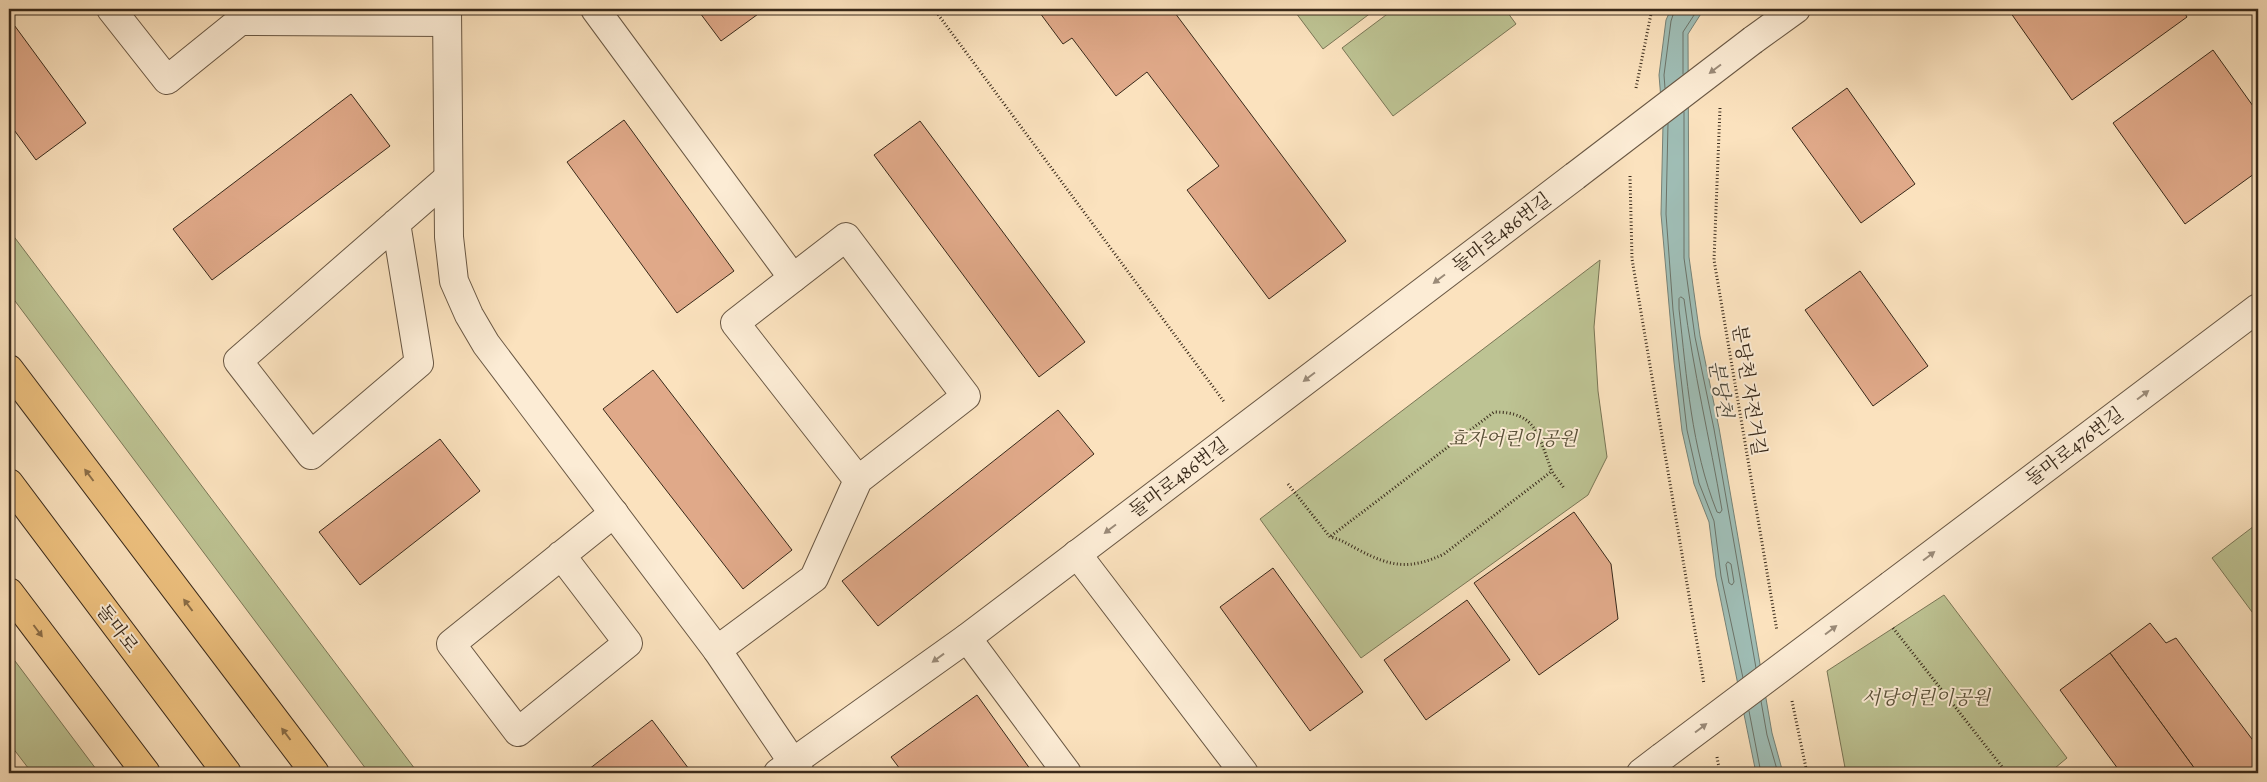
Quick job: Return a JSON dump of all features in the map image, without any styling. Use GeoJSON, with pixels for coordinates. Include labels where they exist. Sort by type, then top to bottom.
{"type":"FeatureCollection","features":[{"type":"Feature","properties":{"kind":"main road"},"geometry":{"type":"LineString","coordinates":[[9,369],[315,773]]}},
{"type":"Feature","properties":{"kind":"main road","name":"돌마로"},"geometry":{"type":"LineString","coordinates":[[9,483],[227,773]]}},
{"type":"Feature","properties":{"kind":"main road"},"geometry":{"type":"LineString","coordinates":[[9,592],[146,773]]}},
{"type":"Feature","properties":{"kind":"street"},"geometry":{"type":"LineString","coordinates":[[111,9],[167,80],[235,15],[446,16],[449,236],[454,281],[469,315],[486,344],[717,650],[790,770]]}},
{"type":"Feature","properties":{"kind":"street"},"geometry":{"type":"LineString","coordinates":[[595,9],[793,278]]}},
{"type":"Feature","properties":{"kind":"street","name":"돌마로486번길"},"geometry":{"type":"LineString","coordinates":[[790,770],[967,638],[1796,9]]}},
{"type":"Feature","properties":{"kind":"street"},"geometry":{"type":"LineString","coordinates":[[396,223],[419,363],[311,455],[238,361],[396,223],[448,178]]}},
{"type":"Feature","properties":{"kind":"street"},"geometry":{"type":"LineString","coordinates":[[717,650],[814,578],[858,480],[966,396],[846,237],[735,323],[858,480]]}},
{"type":"Feature","properties":{"kind":"street","name":"돌마로476번길"},"geometry":{"type":"LineString","coordinates":[[1641,773],[2258,308]]}},
{"type":"Feature","properties":{"kind":"street"},"geometry":{"type":"LineString","coordinates":[[561,555],[628,643],[518,732],[451,644],[561,555],[614,513]]}},
{"type":"Feature","properties":{"kind":"street"},"geometry":{"type":"LineString","coordinates":[[1078,554],[1244,773]]}},
{"type":"Feature","properties":{"kind":"street"},"geometry":{"type":"LineString","coordinates":[[967,638],[1067,773]]}},
{"type":"Feature","properties":{"kind":"path"},"geometry":{"type":"LineString","coordinates":[[934,9],[1227,405]]}},
{"type":"Feature","properties":{"kind":"path"},"geometry":{"type":"LineString","coordinates":[[1634,96],[1652,9]]}},
{"type":"Feature","properties":{"kind":"path","name":"분당천 자전거길"},"geometry":{"type":"LineString","coordinates":[[1720,103],[1714,260],[1778,633]]}},
{"type":"Feature","properties":{"kind":"path"},"geometry":{"type":"LineString","coordinates":[[1630,174],[1632,259],[1705,687]]}},
{"type":"Feature","properties":{"kind":"path"},"geometry":{"type":"LineString","coordinates":[[1330,537],[1494,412],[1516,415],[1527,420],[1536,428],[1552,471],[1564,488]]}},
{"type":"Feature","properties":{"kind":"path"},"geometry":{"type":"LineString","coordinates":[[1288,484],[1330,537],[1340,539],[1371,556],[1391,564],[1408,566],[1426,562],[1444,554],[1552,471]]}},
{"type":"Feature","properties":{"kind":"path"},"geometry":{"type":"LineString","coordinates":[[1893,628],[2007,773]]}},
{"type":"Feature","properties":{"kind":"path"},"geometry":{"type":"LineString","coordinates":[[1791,698],[1807,773]]}},
{"type":"Feature","properties":{"kind":"path"},"geometry":{"type":"LineString","coordinates":[[1716,754],[1720,773]]}},
{"type":"Feature","properties":{"kind":"green space"},"geometry":{"type":"Polygon","coordinates":[[[1293,9],[1376,9],[1323,49],[1293,9]]]}},
{"type":"Feature","properties":{"kind":"green space"},"geometry":{"type":"Polygon","coordinates":[[[1394,9],[1505,9],[1516,24],[1393,116],[1342,48],[1394,9]]]}},
{"type":"Feature","properties":{"kind":"green space"},"geometry":{"type":"Polygon","coordinates":[[[9,230],[418,773],[369,773],[9,293],[9,230]]]}},
{"type":"Feature","properties":{"kind":"green space","name":"효자어린이공원"},"geometry":{"type":"Polygon","coordinates":[[[1600,260],[1594,327],[1598,391],[1607,457],[1588,495],[1361,658],[1260,519],[1600,260]]]}},
{"type":"Feature","properties":{"kind":"green space"},"geometry":{"type":"Polygon","coordinates":[[[2258,523],[2258,620],[2212,558],[2258,523]]]}},
{"type":"Feature","properties":{"kind":"green space","name":"서당어린이공원"},"geometry":{"type":"Polygon","coordinates":[[[1944,595],[2067,758],[2049,773],[1846,773],[1827,671],[1944,595]]]}},
{"type":"Feature","properties":{"kind":"green space"},"geometry":{"type":"Polygon","coordinates":[[[9,653],[99,773],[32,773],[9,743],[9,653]]]}},
{"type":"Feature","properties":{"kind":"water"},"geometry":{"type":"Polygon","coordinates":[[[1671,9],[1704,9],[1688,34],[1689,257],[1700,336],[1719,428],[1772,733],[1783,773],[1756,773],[1716,577],[1709,522],[1694,484],[1682,431],[1661,214],[1663,124],[1659,75],[1666,20],[1671,9]]]}},
{"type":"Feature","properties":{"kind":"building"},"geometry":{"type":"Polygon","coordinates":[[[697,9],[765,9],[721,41],[697,9]]]}},
{"type":"Feature","properties":{"kind":"building"},"geometry":{"type":"Polygon","coordinates":[[[1037,9],[1172,9],[1346,241],[1269,299],[1187,190],[1219,166],[1147,72],[1116,96],[1072,38],[1063,44],[1037,9]]]}},
{"type":"Feature","properties":{"kind":"building"},"geometry":{"type":"Polygon","coordinates":[[[2008,9],[2182,9],[2187,17],[2072,100],[2008,9]]]}},
{"type":"Feature","properties":{"kind":"building"},"geometry":{"type":"Polygon","coordinates":[[[9,18],[86,123],[36,160],[9,123],[9,18]]]}},
{"type":"Feature","properties":{"kind":"building"},"geometry":{"type":"Polygon","coordinates":[[[2213,50],[2258,113],[2258,171],[2185,224],[2113,123],[2213,50]]]}},
{"type":"Feature","properties":{"kind":"building"},"geometry":{"type":"Polygon","coordinates":[[[1847,88],[1915,184],[1861,223],[1792,128],[1847,88]]]}},
{"type":"Feature","properties":{"kind":"building"},"geometry":{"type":"Polygon","coordinates":[[[351,94],[390,146],[212,280],[173,229],[351,94]]]}},
{"type":"Feature","properties":{"kind":"building"},"geometry":{"type":"Polygon","coordinates":[[[624,120],[734,271],[677,313],[567,162],[624,120]]]}},
{"type":"Feature","properties":{"kind":"building"},"geometry":{"type":"Polygon","coordinates":[[[920,121],[1085,342],[1039,377],[874,155],[920,121]]]}},
{"type":"Feature","properties":{"kind":"building"},"geometry":{"type":"Polygon","coordinates":[[[1860,271],[1928,366],[1873,406],[1805,310],[1860,271]]]}},
{"type":"Feature","properties":{"kind":"building"},"geometry":{"type":"Polygon","coordinates":[[[653,370],[792,550],[743,589],[603,409],[653,370]]]}},
{"type":"Feature","properties":{"kind":"building"},"geometry":{"type":"Polygon","coordinates":[[[1058,410],[1094,454],[878,626],[842,581],[1058,410]]]}},
{"type":"Feature","properties":{"kind":"building"},"geometry":{"type":"Polygon","coordinates":[[[440,439],[480,491],[360,585],[319,532],[440,439]]]}},
{"type":"Feature","properties":{"kind":"building"},"geometry":{"type":"Polygon","coordinates":[[[1574,512],[1611,564],[1618,619],[1539,675],[1474,583],[1574,512]]]}},
{"type":"Feature","properties":{"kind":"building"},"geometry":{"type":"Polygon","coordinates":[[[1273,568],[1363,692],[1310,731],[1220,607],[1273,568]]]}},
{"type":"Feature","properties":{"kind":"building"},"geometry":{"type":"Polygon","coordinates":[[[1467,600],[1510,660],[1426,720],[1384,660],[1467,600]]]}},
{"type":"Feature","properties":{"kind":"building"},"geometry":{"type":"Polygon","coordinates":[[[2150,623],[2166,643],[2176,638],[2258,747],[2258,773],[2189,773],[2195,769],[2110,653],[2150,623]]]}},
{"type":"Feature","properties":{"kind":"building"},"geometry":{"type":"Polygon","coordinates":[[[2110,653],[2195,769],[2189,773],[2121,773],[2060,690],[2110,653]]]}},
{"type":"Feature","properties":{"kind":"building"},"geometry":{"type":"Polygon","coordinates":[[[977,695],[1033,773],[903,773],[891,757],[977,695]]]}},
{"type":"Feature","properties":{"kind":"building"},"geometry":{"type":"Polygon","coordinates":[[[652,720],[692,773],[584,773],[652,720]]]}},
{"type":"Feature","properties":{"kind":"water label","name":"분당천"},"geometry":{"type":"Point","coordinates":[1721,389]}}]}
